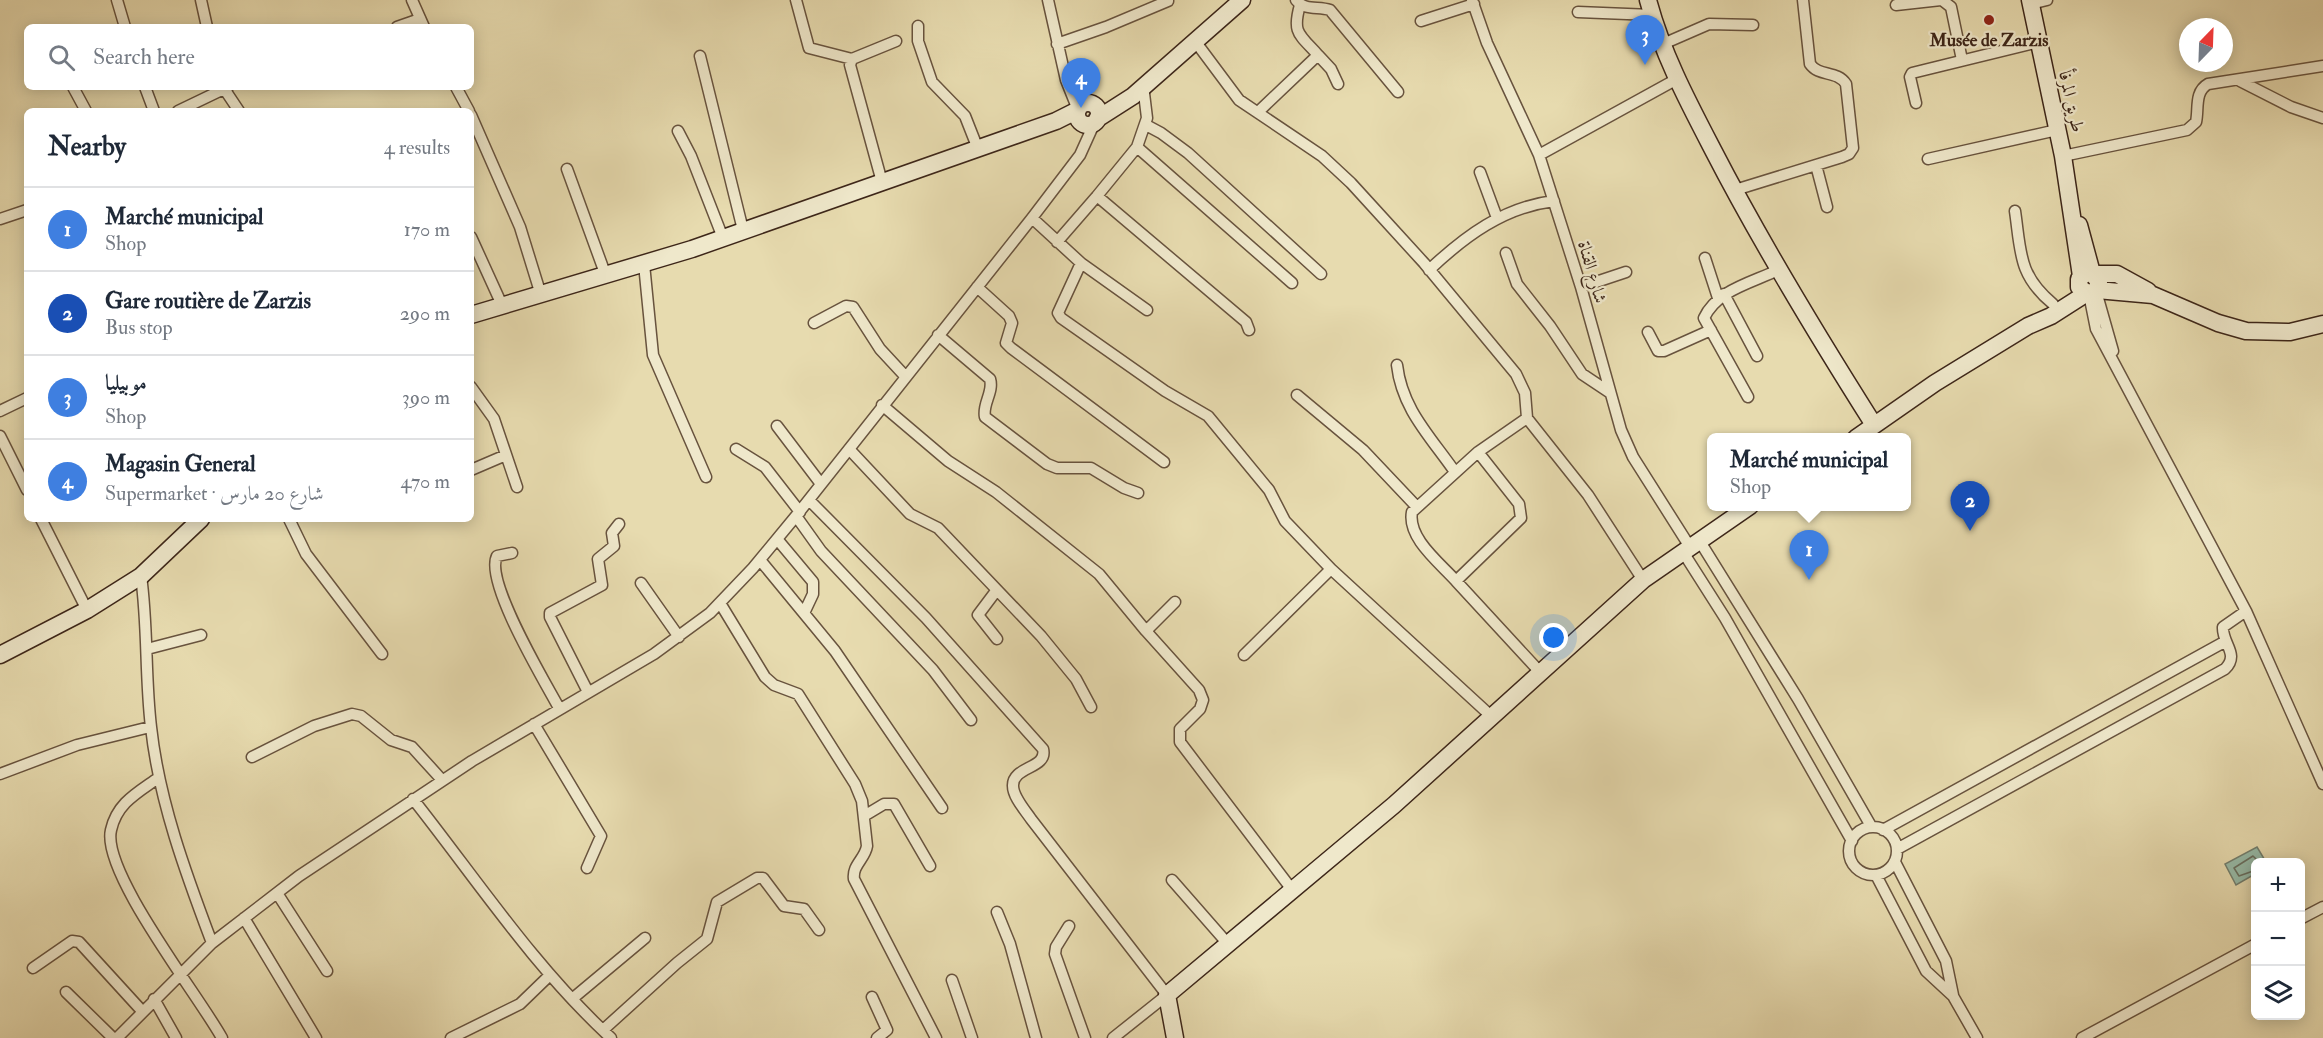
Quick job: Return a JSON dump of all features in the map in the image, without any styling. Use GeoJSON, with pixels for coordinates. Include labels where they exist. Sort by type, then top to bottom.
{"type":"FeatureCollection","features":[{"type":"Feature","properties":{"kind":"street"},"geometry":{"type":"LineString","coordinates":[[117,0],[124,24]]}},
{"type":"Feature","properties":{"kind":"street"},"geometry":{"type":"LineString","coordinates":[[201,0],[206,24]]}},
{"type":"Feature","properties":{"kind":"street"},"geometry":{"type":"LineString","coordinates":[[412,0],[422,23]]}},
{"type":"Feature","properties":{"kind":"street"},"geometry":{"type":"LineString","coordinates":[[796,0],[809,48],[852,59],[896,41]]}},
{"type":"Feature","properties":{"kind":"street"},"geometry":{"type":"LineString","coordinates":[[66,992],[115,1038],[212,943],[277,893],[442,780],[679,637],[720,603],[798,514],[1080,155],[1087,114],[1065,73],[1048,0]]}},
{"type":"Feature","properties":{"kind":"street"},"geometry":{"type":"LineString","coordinates":[[474,314],[644,264],[1056,121],[1087,114],[1141,87],[1242,0]]}},
{"type":"Feature","properties":{"kind":"street"},"geometry":{"type":"LineString","coordinates":[[1735,190],[1849,154],[1853,148],[1846,84],[1838,76],[1816,71],[1810,64],[1803,0]]}},
{"type":"Feature","properties":{"kind":"street"},"geometry":{"type":"LineString","coordinates":[[1896,5],[1941,0],[1951,7],[1962,60]]}},
{"type":"Feature","properties":{"kind":"street"},"geometry":{"type":"LineString","coordinates":[[2030,2],[2047,0]]}},
{"type":"Feature","properties":{"kind":"street"},"geometry":{"type":"LineString","coordinates":[[1058,44],[1168,1]]}},
{"type":"Feature","properties":{"kind":"street"},"geometry":{"type":"LineString","coordinates":[[1338,84],[1331,69],[1296,32],[1298,2],[1330,10],[1398,93]]}},
{"type":"Feature","properties":{"kind":"street"},"geometry":{"type":"LineString","coordinates":[[1421,21],[1473,2]]}},
{"type":"Feature","properties":{"kind":"street","name":"شارع القناة"},"geometry":{"type":"LineString","coordinates":[[1473,2],[1487,43],[1539,155],[1581,287],[1609,392],[1633,457],[1690,546]]}},
{"type":"Feature","properties":{"kind":"street","name":"طريق المرفأ"},"geometry":{"type":"LineString","coordinates":[[2030,2],[2063,156],[2072,211]]}},
{"type":"Feature","properties":{"kind":"street"},"geometry":{"type":"LineString","coordinates":[[1578,12],[1650,7],[1677,79],[1735,190],[1778,270],[1874,425]]}},
{"type":"Feature","properties":{"kind":"street"},"geometry":{"type":"LineString","coordinates":[[1663,44],[1709,24],[1753,25]]}},
{"type":"Feature","properties":{"kind":"street"},"geometry":{"type":"LineString","coordinates":[[918,26],[918,41],[932,82],[965,116],[978,149]]}},
{"type":"Feature","properties":{"kind":"street"},"geometry":{"type":"LineString","coordinates":[[1195,41],[1239,100],[1322,156],[1351,183],[1429,270],[1516,374],[1525,393],[1527,418],[1588,495],[1643,580]]}},
{"type":"Feature","properties":{"kind":"street"},"geometry":{"type":"LineString","coordinates":[[1916,104],[1910,77],[1912,73],[2038,42]]}},
{"type":"Feature","properties":{"kind":"street"},"geometry":{"type":"LineString","coordinates":[[1258,112],[1318,55]]}},
{"type":"Feature","properties":{"kind":"street"},"geometry":{"type":"LineString","coordinates":[[700,56],[743,230]]}},
{"type":"Feature","properties":{"kind":"street"},"geometry":{"type":"LineString","coordinates":[[852,59],[850,65],[882,182]]}},
{"type":"Feature","properties":{"kind":"street"},"geometry":{"type":"LineString","coordinates":[[2063,156],[2187,130],[2196,122],[2199,96],[2203,87],[2323,66]]}},
{"type":"Feature","properties":{"kind":"street"},"geometry":{"type":"LineString","coordinates":[[1539,155],[1677,79]]}},
{"type":"Feature","properties":{"kind":"street"},"geometry":{"type":"LineString","coordinates":[[2239,81],[2291,107],[2323,118]]}},
{"type":"Feature","properties":{"kind":"street"},"geometry":{"type":"LineString","coordinates":[[1057,242],[1137,147],[1146,125],[1147,108],[1141,87]]}},
{"type":"Feature","properties":{"kind":"street"},"geometry":{"type":"LineString","coordinates":[[75,90],[84,108]]}},
{"type":"Feature","properties":{"kind":"street"},"geometry":{"type":"LineString","coordinates":[[146,90],[153,108]]}},
{"type":"Feature","properties":{"kind":"street"},"geometry":{"type":"LineString","coordinates":[[184,108],[221,90]]}},
{"type":"Feature","properties":{"kind":"street"},"geometry":{"type":"LineString","coordinates":[[226,90],[237,108]]}},
{"type":"Feature","properties":{"kind":"street"},"geometry":{"type":"LineString","coordinates":[[458,90],[467,108]]}},
{"type":"Feature","properties":{"kind":"street"},"geometry":{"type":"LineString","coordinates":[[474,122],[520,227],[541,295]]}},
{"type":"Feature","properties":{"kind":"street"},"geometry":{"type":"LineString","coordinates":[[1146,125],[1188,153],[1321,274]]}},
{"type":"Feature","properties":{"kind":"street"},"geometry":{"type":"LineString","coordinates":[[1928,159],[2057,130]]}},
{"type":"Feature","properties":{"kind":"street"},"geometry":{"type":"LineString","coordinates":[[678,131],[691,156],[723,238]]}},
{"type":"Feature","properties":{"kind":"street"},"geometry":{"type":"LineString","coordinates":[[1137,147],[1292,283]]}},
{"type":"Feature","properties":{"kind":"street"},"geometry":{"type":"LineString","coordinates":[[1816,165],[1827,207]]}},
{"type":"Feature","properties":{"kind":"street"},"geometry":{"type":"LineString","coordinates":[[567,169],[606,276]]}},
{"type":"Feature","properties":{"kind":"street"},"geometry":{"type":"LineString","coordinates":[[1480,172],[1497,218]]}},
{"type":"Feature","properties":{"kind":"street"},"geometry":{"type":"LineString","coordinates":[[1097,196],[1246,322],[1249,330]]}},
{"type":"Feature","properties":{"kind":"street"},"geometry":{"type":"LineString","coordinates":[[1429,270],[1456,244],[1511,210],[1533,203],[1554,201]]}},
{"type":"Feature","properties":{"kind":"street"},"geometry":{"type":"LineString","coordinates":[[0,219],[24,211]]}},
{"type":"Feature","properties":{"kind":"street"},"geometry":{"type":"LineString","coordinates":[[2015,211],[2023,265],[2029,279],[2053,304]]}},
{"type":"Feature","properties":{"kind":"street"},"geometry":{"type":"LineString","coordinates":[[2072,211],[2085,240],[2102,261],[2153,295],[2217,323],[2246,331],[2290,332],[2323,324]]}},
{"type":"Feature","properties":{"kind":"street"},"geometry":{"type":"LineString","coordinates":[[2072,211],[2074,243],[2089,284]]}},
{"type":"Feature","properties":{"kind":"street"},"geometry":{"type":"LineString","coordinates":[[1032,218],[1081,263],[1147,310]]}},
{"type":"Feature","properties":{"kind":"street"},"geometry":{"type":"LineString","coordinates":[[2085,240],[2092,317],[2246,611],[2323,784]]}},
{"type":"Feature","properties":{"kind":"street"},"geometry":{"type":"LineString","coordinates":[[474,244],[502,306]]}},
{"type":"Feature","properties":{"kind":"street"},"geometry":{"type":"LineString","coordinates":[[1506,253],[1517,284],[1550,326],[1582,374],[1609,392]]}},
{"type":"Feature","properties":{"kind":"street"},"geometry":{"type":"LineString","coordinates":[[1705,258],[1721,296],[1756,356]]}},
{"type":"Feature","properties":{"kind":"street"},"geometry":{"type":"LineString","coordinates":[[1081,263],[1061,303],[1058,313],[1061,318],[1165,391],[1208,416],[1269,490],[1285,521],[1331,569],[1491,716]]}},
{"type":"Feature","properties":{"kind":"street"},"geometry":{"type":"LineString","coordinates":[[644,264],[653,355],[706,477]]}},
{"type":"Feature","properties":{"kind":"street"},"geometry":{"type":"LineString","coordinates":[[1748,397],[1704,318],[1721,296],[1778,270]]}},
{"type":"Feature","properties":{"kind":"street"},"geometry":{"type":"LineString","coordinates":[[1581,287],[1626,272]]}},
{"type":"Feature","properties":{"kind":"street"},"geometry":{"type":"LineString","coordinates":[[2028,326],[2053,304],[2109,273],[2124,277]]}},
{"type":"Feature","properties":{"kind":"street"},"geometry":{"type":"LineString","coordinates":[[1863,433],[1935,383],[2028,326],[2051,316],[2089,284],[2153,295]]}},
{"type":"Feature","properties":{"kind":"street"},"geometry":{"type":"LineString","coordinates":[[977,287],[1009,316],[1012,323],[1006,343],[1011,348],[1164,462]]}},
{"type":"Feature","properties":{"kind":"street"},"geometry":{"type":"LineString","coordinates":[[814,323],[846,306],[853,307],[880,349],[905,376]]}},
{"type":"Feature","properties":{"kind":"street"},"geometry":{"type":"LineString","coordinates":[[1648,332],[1658,351],[1664,351],[1710,330]]}},
{"type":"Feature","properties":{"kind":"street"},"geometry":{"type":"LineString","coordinates":[[938,335],[990,379],[991,387],[984,409],[986,417],[1020,446],[1057,468],[1091,468],[1124,488],[1138,493]]}},
{"type":"Feature","properties":{"kind":"street"},"geometry":{"type":"LineString","coordinates":[[1397,364],[1400,388],[1407,404],[1455,472]]}},
{"type":"Feature","properties":{"kind":"street"},"geometry":{"type":"LineString","coordinates":[[474,391],[494,419],[517,487]]}},
{"type":"Feature","properties":{"kind":"street"},"geometry":{"type":"LineString","coordinates":[[1297,395],[1363,450],[1416,506]]}},
{"type":"Feature","properties":{"kind":"street"},"geometry":{"type":"LineString","coordinates":[[0,411],[24,399]]}},
{"type":"Feature","properties":{"kind":"street"},"geometry":{"type":"LineString","coordinates":[[882,405],[948,461],[996,492],[1099,574],[1199,690],[1203,700],[1200,709],[1180,729],[1180,742],[1293,891]]}},
{"type":"Feature","properties":{"kind":"street"},"geometry":{"type":"LineString","coordinates":[[1527,418],[1478,452],[1416,506],[1410,519],[1414,534],[1539,671]]}},
{"type":"Feature","properties":{"kind":"street"},"geometry":{"type":"LineString","coordinates":[[777,426],[821,483]]}},
{"type":"Feature","properties":{"kind":"street"},"geometry":{"type":"LineString","coordinates":[[0,436],[24,484]]}},
{"type":"Feature","properties":{"kind":"street"},"geometry":{"type":"LineString","coordinates":[[736,449],[765,467],[821,551],[927,663],[971,720]]}},
{"type":"Feature","properties":{"kind":"street"},"geometry":{"type":"LineString","coordinates":[[849,449],[910,514],[938,528],[1055,653],[1076,679],[1091,706]]}},
{"type":"Feature","properties":{"kind":"street"},"geometry":{"type":"LineString","coordinates":[[1456,581],[1521,518],[1519,504],[1478,452]]}},
{"type":"Feature","properties":{"kind":"street"},"geometry":{"type":"LineString","coordinates":[[474,469],[506,455]]}},
{"type":"Feature","properties":{"kind":"street"},"geometry":{"type":"LineString","coordinates":[[809,500],[926,618],[1043,749],[1044,756],[1040,761],[1016,777],[1013,786],[1015,793],[1030,819],[1167,995],[1175,1038]]}},
{"type":"Feature","properties":{"kind":"street"},"geometry":{"type":"LineString","coordinates":[[1113,1038],[1394,805],[1539,671],[1643,580],[1744,511]]}},
{"type":"Feature","properties":{"kind":"street"},"geometry":{"type":"LineString","coordinates":[[43,522],[87,610]]}},
{"type":"Feature","properties":{"kind":"street"},"geometry":{"type":"LineString","coordinates":[[0,655],[87,610],[141,576],[196,522]]}},
{"type":"Feature","properties":{"kind":"street"},"geometry":{"type":"LineString","coordinates":[[290,522],[306,554],[382,654]]}},
{"type":"Feature","properties":{"kind":"street"},"geometry":{"type":"LineString","coordinates":[[588,692],[550,613],[602,585],[598,559],[614,546],[612,533],[619,524]]}},
{"type":"Feature","properties":{"kind":"street"},"geometry":{"type":"LineString","coordinates":[[777,539],[813,582],[813,594],[805,611]]}},
{"type":"Feature","properties":{"kind":"street"},"geometry":{"type":"LineString","coordinates":[[1690,546],[1804,709],[1870,826],[1883,830],[1893,838],[1897,849],[1895,862],[1887,871],[1875,875],[1863,873],[1854,865],[1850,854],[1852,842],[1860,832],[1870,826]]}},
{"type":"Feature","properties":{"kind":"street"},"geometry":{"type":"LineString","coordinates":[[1690,546],[1725,618],[1852,842]]}},
{"type":"Feature","properties":{"kind":"street"},"geometry":{"type":"LineString","coordinates":[[512,553],[497,556],[494,570],[517,631],[559,708]]}},
{"type":"Feature","properties":{"kind":"street"},"geometry":{"type":"LineString","coordinates":[[760,560],[805,611],[889,727],[942,808]]}},
{"type":"Feature","properties":{"kind":"street"},"geometry":{"type":"LineString","coordinates":[[1244,655],[1331,569]]}},
{"type":"Feature","properties":{"kind":"street"},"geometry":{"type":"LineString","coordinates":[[141,576],[150,727],[159,778],[187,876],[212,943]]}},
{"type":"Feature","properties":{"kind":"street"},"geometry":{"type":"LineString","coordinates":[[642,583],[679,637]]}},
{"type":"Feature","properties":{"kind":"street"},"geometry":{"type":"LineString","coordinates":[[996,591],[978,615],[997,639]]}},
{"type":"Feature","properties":{"kind":"street"},"geometry":{"type":"LineString","coordinates":[[1146,631],[1175,602]]}},
{"type":"Feature","properties":{"kind":"street"},"geometry":{"type":"LineString","coordinates":[[720,603],[765,677],[774,685],[798,694],[855,784],[864,816],[867,846],[866,853],[855,866],[854,879],[936,1038]]}},
{"type":"Feature","properties":{"kind":"street"},"geometry":{"type":"LineString","coordinates":[[1897,849],[2220,671],[2232,660],[2232,652],[2223,631],[2231,621],[2246,611]]}},
{"type":"Feature","properties":{"kind":"street"},"geometry":{"type":"LineString","coordinates":[[147,649],[201,635]]}},
{"type":"Feature","properties":{"kind":"street"},"geometry":{"type":"LineString","coordinates":[[1883,830],[2226,641]]}},
{"type":"Feature","properties":{"kind":"street"},"geometry":{"type":"LineString","coordinates":[[252,757],[314,726],[352,714],[361,717],[391,740],[412,747],[442,780]]}},
{"type":"Feature","properties":{"kind":"street"},"geometry":{"type":"LineString","coordinates":[[534,724],[600,836],[587,868]]}},
{"type":"Feature","properties":{"kind":"street"},"geometry":{"type":"LineString","coordinates":[[0,774],[77,745],[150,727]]}},
{"type":"Feature","properties":{"kind":"street"},"geometry":{"type":"LineString","coordinates":[[159,778],[125,800],[116,814],[110,832],[110,846],[124,880],[154,935],[181,972],[222,1038]]}},
{"type":"Feature","properties":{"kind":"street"},"geometry":{"type":"LineString","coordinates":[[413,799],[489,901],[550,975],[607,1034],[676,963],[708,939],[717,902],[757,878],[763,878],[784,906],[804,909],[819,930]]}},
{"type":"Feature","properties":{"kind":"street"},"geometry":{"type":"LineString","coordinates":[[864,816],[884,804],[894,804],[930,867]]}},
{"type":"Feature","properties":{"kind":"street"},"geometry":{"type":"LineString","coordinates":[[1895,862],[1946,961],[1953,996]]}},
{"type":"Feature","properties":{"kind":"street"},"geometry":{"type":"LineString","coordinates":[[1875,875],[1926,970],[1953,996],[1977,1038]]}},
{"type":"Feature","properties":{"kind":"street"},"geometry":{"type":"LineString","coordinates":[[1172,880],[1228,944]]}},
{"type":"Feature","properties":{"kind":"street"},"geometry":{"type":"LineString","coordinates":[[277,893],[327,972]]}},
{"type":"Feature","properties":{"kind":"street"},"geometry":{"type":"LineString","coordinates":[[2305,917],[2323,907]]}},
{"type":"Feature","properties":{"kind":"street"},"geometry":{"type":"LineString","coordinates":[[996,912],[1010,944],[1036,1038]]}},
{"type":"Feature","properties":{"kind":"street"},"geometry":{"type":"LineString","coordinates":[[244,918],[316,1038]]}},
{"type":"Feature","properties":{"kind":"street"},"geometry":{"type":"LineString","coordinates":[[1069,926],[1056,947],[1055,954],[1085,1038]]}},
{"type":"Feature","properties":{"kind":"street"},"geometry":{"type":"LineString","coordinates":[[572,999],[645,938]]}},
{"type":"Feature","properties":{"kind":"street"},"geometry":{"type":"LineString","coordinates":[[33,968],[72,941],[80,942],[142,1011]]}},
{"type":"Feature","properties":{"kind":"street"},"geometry":{"type":"LineString","coordinates":[[2082,1038],[2251,947]]}},
{"type":"Feature","properties":{"kind":"street"},"geometry":{"type":"LineString","coordinates":[[451,1038],[519,1004],[550,975]]}},
{"type":"Feature","properties":{"kind":"street"},"geometry":{"type":"LineString","coordinates":[[952,980],[972,1038]]}},
{"type":"Feature","properties":{"kind":"street"},"geometry":{"type":"LineString","coordinates":[[872,998],[887,1030],[877,1038]]}},
{"type":"Feature","properties":{"kind":"street"},"geometry":{"type":"LineString","coordinates":[[153,999],[176,1038]]}},
{"type":"Feature","properties":{"kind":"water"},"geometry":{"type":"Polygon","coordinates":[[[2257,847],[2264,858],[2251,858],[2251,876],[2236,885],[2225,864],[2257,847]]]}},
{"type":"Feature","properties":{"kind":"place","name":"Musée de Zarzis"},"geometry":{"type":"Point","coordinates":[1989,20]}},
{"type":"Feature","properties":{"kind":"place","name":"موبيليا"},"geometry":{"type":"Point","coordinates":[1645,65]}},
{"type":"Feature","properties":{"kind":"place","name":"Magasin General"},"geometry":{"type":"Point","coordinates":[1081,108]}},
{"type":"Feature","properties":{"kind":"place","name":"Gare routière de Zarzis"},"geometry":{"type":"Point","coordinates":[1970,531]}},
{"type":"Feature","properties":{"kind":"place","name":"Marché municipal"},"geometry":{"type":"Point","coordinates":[1809,580]}}]}
